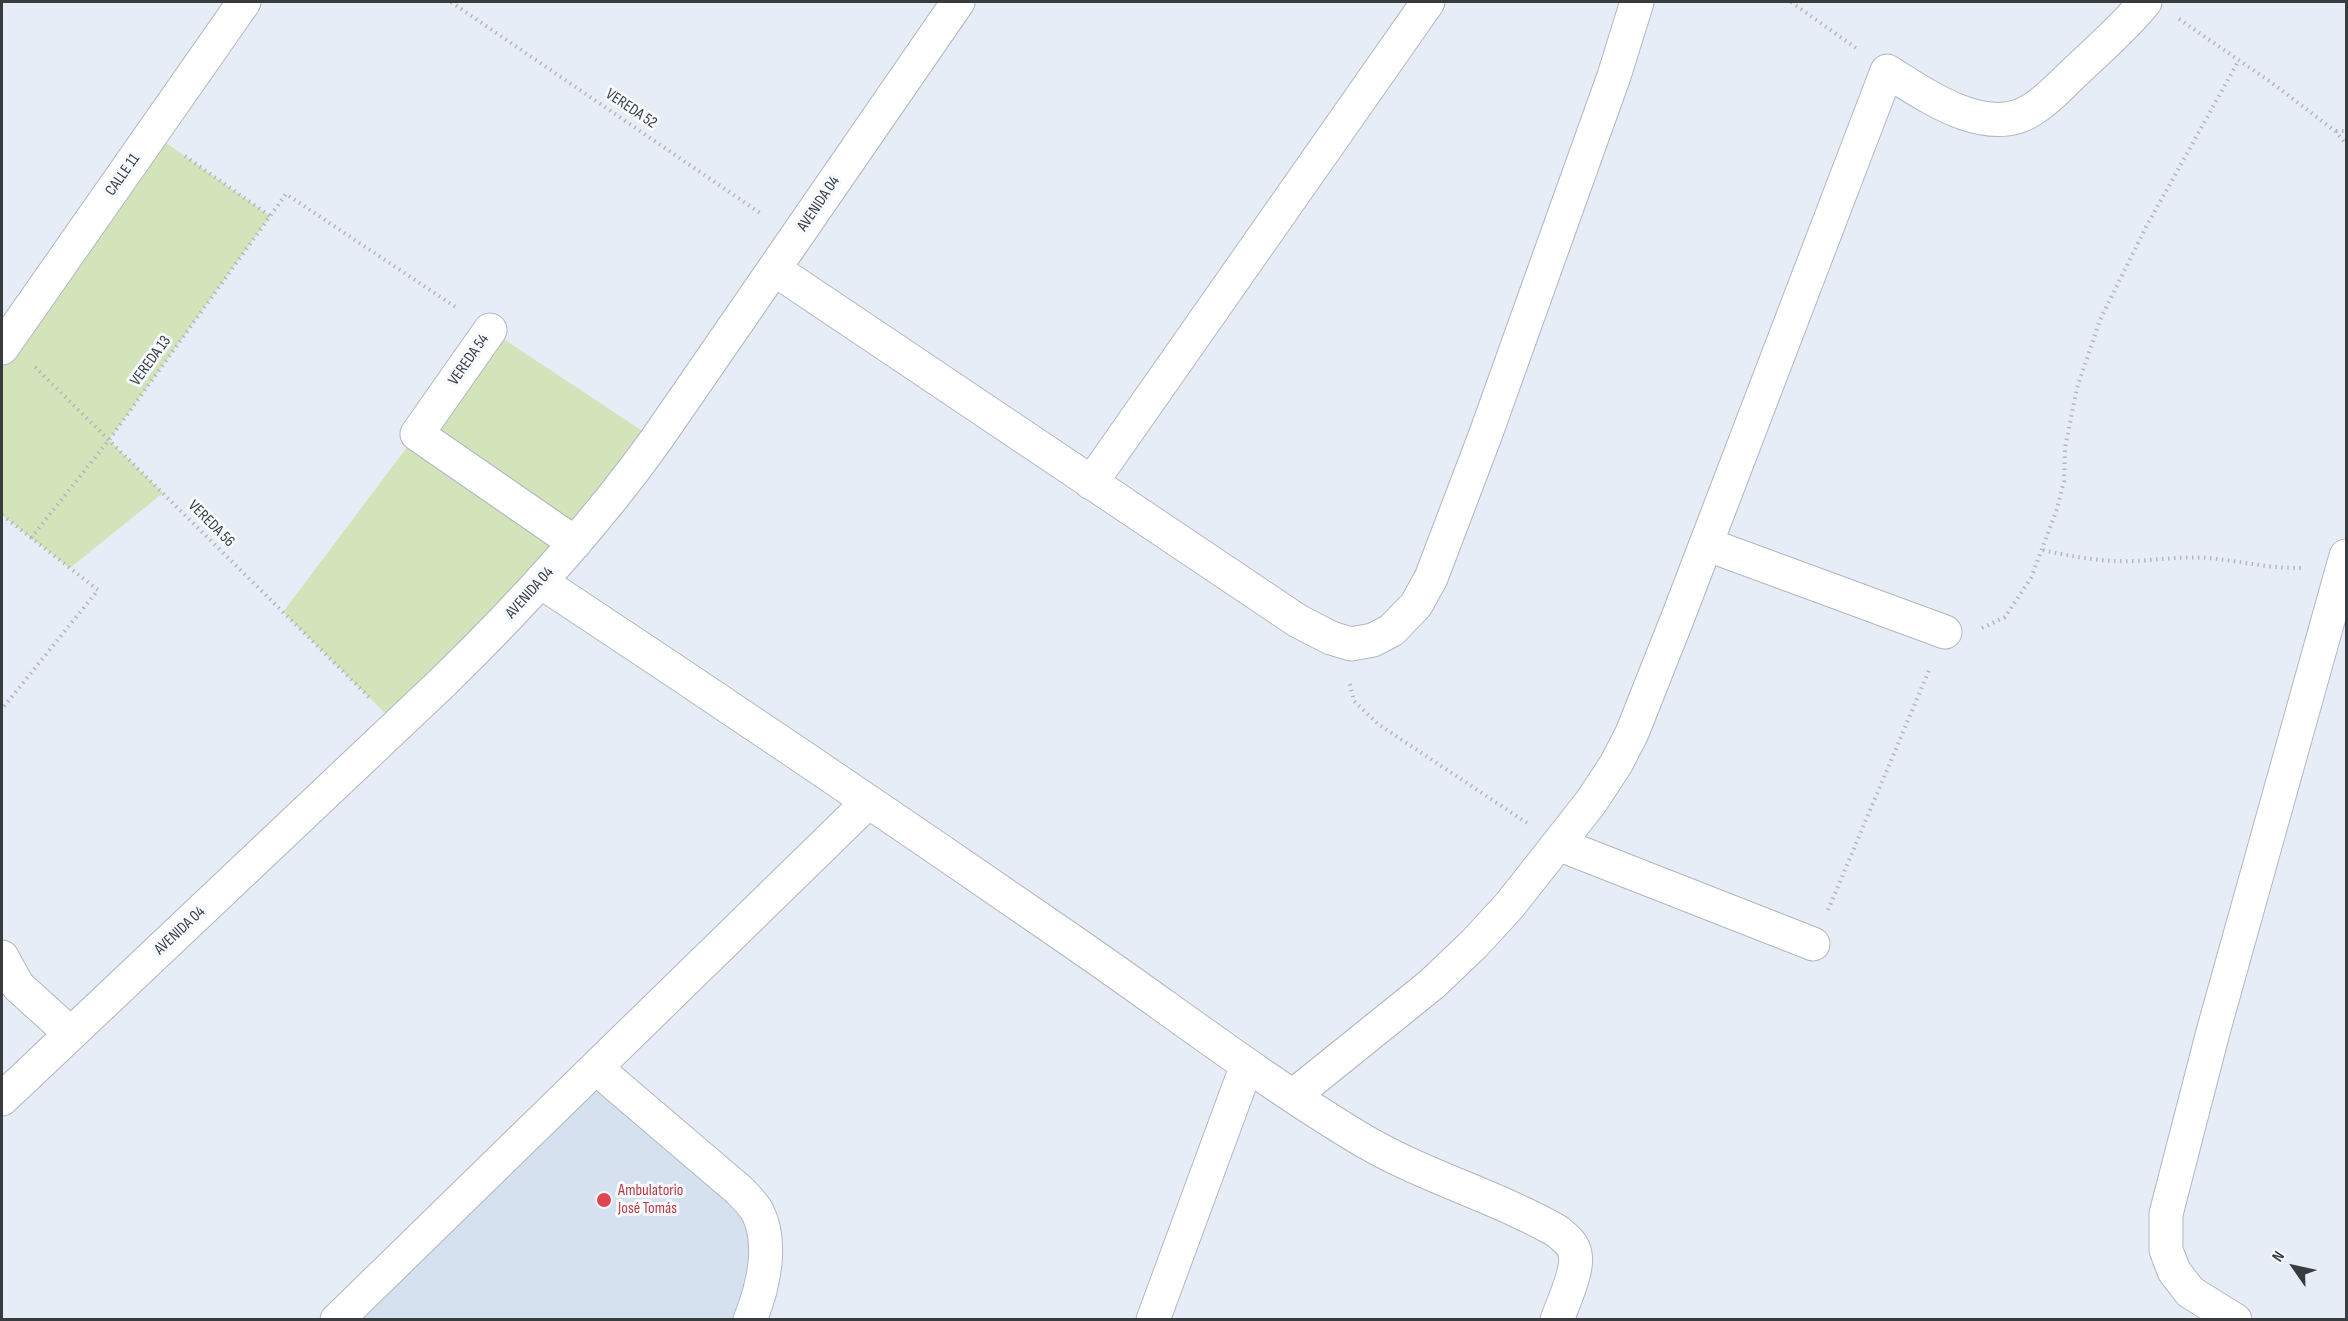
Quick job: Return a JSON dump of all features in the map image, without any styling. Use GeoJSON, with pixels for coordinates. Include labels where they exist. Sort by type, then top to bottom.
{"type":"FeatureCollection","features":[{"type":"Feature","properties":{"kind":"street","name":"CALLE 11"},"geometry":{"type":"LineString","coordinates":[[4,344],[244,2]]}},
{"type":"Feature","properties":{"kind":"street","name":"AVENIDA 04"},"geometry":{"type":"LineString","coordinates":[[2,1099],[508,619],[541,582],[629,478],[958,2]]}},
{"type":"Feature","properties":{"kind":"street"},"geometry":{"type":"LineString","coordinates":[[1091,483],[1428,2]]}},
{"type":"Feature","properties":{"kind":"street"},"geometry":{"type":"LineString","coordinates":[[774,269],[1298,621],[1331,638],[1351,644],[1373,640],[1392,630],[1416,605],[1431,578],[1485,436],[1606,99],[1637,2]]}},
{"type":"Feature","properties":{"kind":"street"},"geometry":{"type":"LineString","coordinates":[[1293,1096],[1432,984],[1474,944],[1509,906],[1558,844],[1616,764],[1632,733],[1706,544],[1887,71],[1959,112],[1991,119],[2014,118],[2033,110],[2106,43],[2159,8]]}},
{"type":"Feature","properties":{"kind":"street","name":"VEREDA 54"},"geometry":{"type":"LineString","coordinates":[[490,330],[417,434],[574,543]]}},
{"type":"Feature","properties":{"kind":"street"},"geometry":{"type":"LineString","coordinates":[[1706,544],[1945,632]]}},
{"type":"Feature","properties":{"kind":"street"},"geometry":{"type":"LineString","coordinates":[[2235,1320],[2190,1292],[2174,1271],[2166,1250],[2166,1214],[2213,1032],[2345,561]]}},
{"type":"Feature","properties":{"kind":"street"},"geometry":{"type":"LineString","coordinates":[[541,582],[736,711],[1071,940],[1247,1065],[1355,1136],[1391,1156],[1542,1222],[1570,1242],[1575,1254],[1575,1266],[1557,1320]]}},
{"type":"Feature","properties":{"kind":"street"},"geometry":{"type":"LineString","coordinates":[[337,1320],[868,802]]}},
{"type":"Feature","properties":{"kind":"street"},"geometry":{"type":"LineString","coordinates":[[1558,844],[1813,945]]}},
{"type":"Feature","properties":{"kind":"street"},"geometry":{"type":"LineString","coordinates":[[2,957],[18,986],[70,1034]]}},
{"type":"Feature","properties":{"kind":"street"},"geometry":{"type":"LineString","coordinates":[[1153,1320],[1247,1065]]}},
{"type":"Feature","properties":{"kind":"street"},"geometry":{"type":"LineString","coordinates":[[596,1068],[739,1190],[756,1211],[765,1235],[765,1265],[750,1320]]}},
{"type":"Feature","properties":{"kind":"path","name":"VEREDA 52"},"geometry":{"type":"LineString","coordinates":[[452,2],[796,237]]}},
{"type":"Feature","properties":{"kind":"path"},"geometry":{"type":"LineString","coordinates":[[1791,2],[1887,71]]}},
{"type":"Feature","properties":{"kind":"path"},"geometry":{"type":"LineString","coordinates":[[2159,8],[2239,60],[2335,131],[2346,144]]}},
{"type":"Feature","properties":{"kind":"path"},"geometry":{"type":"LineString","coordinates":[[1813,945],[1945,632],[1977,630],[2005,617],[2031,578],[2043,550],[2064,481],[2065,448],[2077,388],[2100,320],[2146,227],[2239,60]]}},
{"type":"Feature","properties":{"kind":"path"},"geometry":{"type":"LineString","coordinates":[[2335,131],[2346,131]]}},
{"type":"Feature","properties":{"kind":"path"},"geometry":{"type":"LineString","coordinates":[[152,133],[270,216]]}},
{"type":"Feature","properties":{"kind":"path","name":"VEREDA 13"},"geometry":{"type":"LineString","coordinates":[[31,538],[109,440],[286,194]]}},
{"type":"Feature","properties":{"kind":"path","name":"VEREDA 54"},"geometry":{"type":"LineString","coordinates":[[286,194],[490,330]]}},
{"type":"Feature","properties":{"kind":"path","name":"VEREDA 56"},"geometry":{"type":"LineString","coordinates":[[4,344],[109,440],[397,725]]}},
{"type":"Feature","properties":{"kind":"path"},"geometry":{"type":"LineString","coordinates":[[2,515],[98,590],[2,709]]}},
{"type":"Feature","properties":{"kind":"path"},"geometry":{"type":"LineString","coordinates":[[2043,550],[2080,559],[2134,561],[2208,558],[2277,568],[2345,561]]}},
{"type":"Feature","properties":{"kind":"path"},"geometry":{"type":"LineString","coordinates":[[1351,644],[1350,686],[1354,701],[1366,713],[1378,724],[1558,844]]}},
{"type":"Feature","properties":{"kind":"shaded area","name":"Ambulatorio José Tomás"},"geometry":{"type":"Polygon","coordinates":[[[596,1068],[756,1211],[750,1319],[337,1320],[596,1068]]]}},
{"type":"Feature","properties":{"kind":"green space"},"geometry":{"type":"Polygon","coordinates":[[[152,133],[270,216],[109,440],[163,493],[70,568],[2,515],[2,348],[152,133]]]}},
{"type":"Feature","properties":{"kind":"green space"},"geometry":{"type":"Polygon","coordinates":[[[490,330],[656,440],[397,725],[283,612],[417,434],[490,330]]]}},
{"type":"Feature","properties":{"kind":"place","name":"Ambulatorio José Tomás"},"geometry":{"type":"Point","coordinates":[604,1200]}}]}
